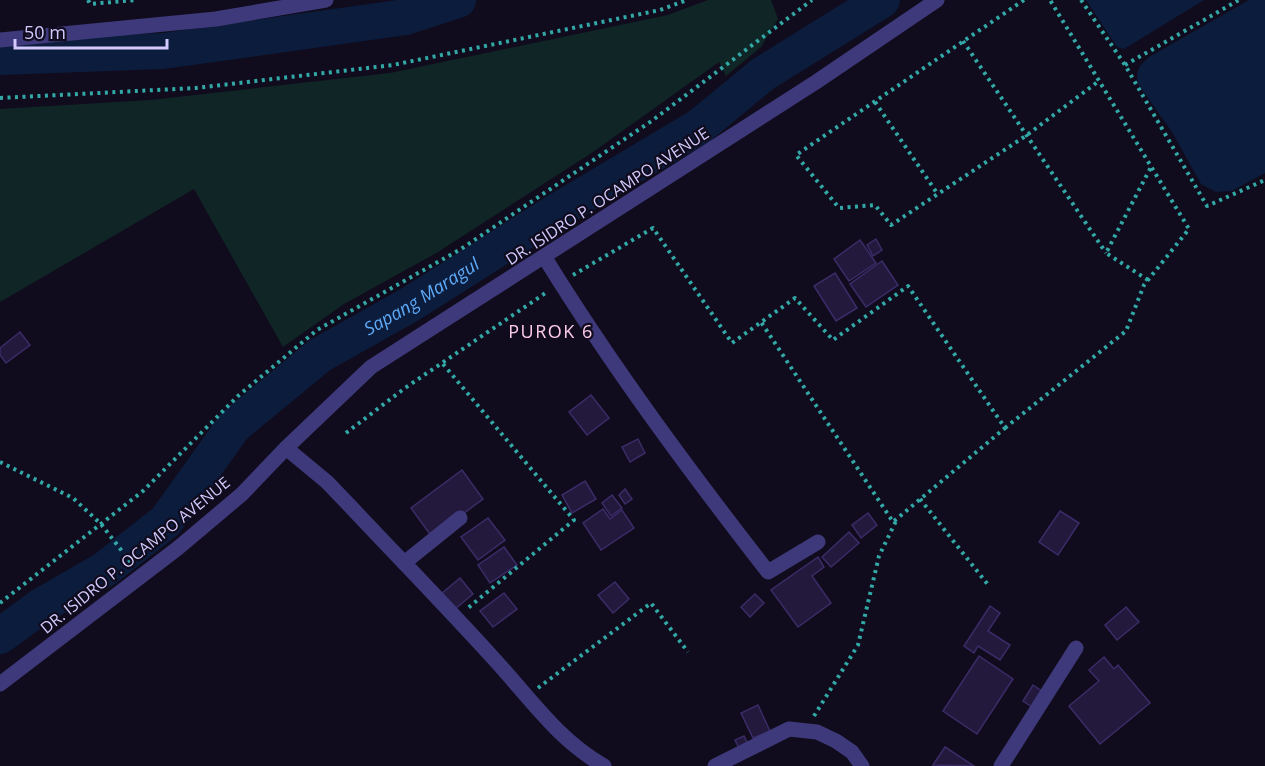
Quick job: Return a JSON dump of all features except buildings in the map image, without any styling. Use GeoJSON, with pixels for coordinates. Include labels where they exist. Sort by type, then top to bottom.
{"type":"FeatureCollection","features":[{"type":"Feature","properties":{"kind":"street"},"geometry":{"type":"LineString","coordinates":[[0,40],[216,19],[326,0]]}},
{"type":"Feature","properties":{"kind":"street","name":"DR. ISIDRO P. OCAMPO AVENUE"},"geometry":{"type":"LineString","coordinates":[[0,684],[178,548],[242,494],[286,448],[371,367],[545,258],[816,82],[937,0]]}},
{"type":"Feature","properties":{"kind":"street"},"geometry":{"type":"LineString","coordinates":[[545,258],[610,361],[692,475],[768,572],[818,542]]}},
{"type":"Feature","properties":{"kind":"street"},"geometry":{"type":"LineString","coordinates":[[286,448],[327,482],[404,563],[527,696],[549,725],[584,754],[604,766]]}},
{"type":"Feature","properties":{"kind":"street"},"geometry":{"type":"LineString","coordinates":[[404,563],[460,518]]}},
{"type":"Feature","properties":{"kind":"street"},"geometry":{"type":"LineString","coordinates":[[1001,766],[1076,648]]}},
{"type":"Feature","properties":{"kind":"street"},"geometry":{"type":"LineString","coordinates":[[715,766],[770,741],[789,729],[817,732],[837,741],[852,752],[862,766]]}},
{"type":"Feature","properties":{"kind":"path"},"geometry":{"type":"LineString","coordinates":[[88,0],[90,4],[135,0]]}},
{"type":"Feature","properties":{"kind":"path"},"geometry":{"type":"LineString","coordinates":[[0,98],[196,88],[393,65],[660,10],[687,0]]}},
{"type":"Feature","properties":{"kind":"path"},"geometry":{"type":"LineString","coordinates":[[0,603],[143,491],[238,396],[317,330],[461,249],[653,120],[812,0]]}},
{"type":"Feature","properties":{"kind":"path"},"geometry":{"type":"LineString","coordinates":[[1024,0],[796,155],[838,208],[875,205],[891,225],[1027,135],[1099,81]]}},
{"type":"Feature","properties":{"kind":"path"},"geometry":{"type":"LineString","coordinates":[[762,322],[893,522],[1126,331],[1148,280],[1189,229],[1050,0]]}},
{"type":"Feature","properties":{"kind":"path"},"geometry":{"type":"LineString","coordinates":[[1081,0],[1125,65],[1207,206],[1265,180]]}},
{"type":"Feature","properties":{"kind":"path"},"geometry":{"type":"LineString","coordinates":[[1125,65],[1239,0]]}},
{"type":"Feature","properties":{"kind":"path"},"geometry":{"type":"LineString","coordinates":[[963,41],[1106,253],[1148,280]]}},
{"type":"Feature","properties":{"kind":"path"},"geometry":{"type":"LineString","coordinates":[[875,102],[937,194]]}},
{"type":"Feature","properties":{"kind":"path"},"geometry":{"type":"LineString","coordinates":[[1106,253],[1151,167]]}},
{"type":"Feature","properties":{"kind":"path"},"geometry":{"type":"LineString","coordinates":[[346,433],[405,388],[560,283],[652,228],[732,343],[795,298],[833,339],[908,286],[1005,428]]}},
{"type":"Feature","properties":{"kind":"path"},"geometry":{"type":"LineString","coordinates":[[443,364],[574,520],[456,618]]}},
{"type":"Feature","properties":{"kind":"path"},"geometry":{"type":"LineString","coordinates":[[0,462],[73,498],[101,524],[134,568]]}},
{"type":"Feature","properties":{"kind":"path"},"geometry":{"type":"LineString","coordinates":[[920,499],[988,586]]}},
{"type":"Feature","properties":{"kind":"path"},"geometry":{"type":"LineString","coordinates":[[805,730],[858,645],[879,556],[898,518]]}},
{"type":"Feature","properties":{"kind":"path"},"geometry":{"type":"LineString","coordinates":[[527,696],[651,603],[688,652]]}},
{"type":"Feature","properties":{"kind":"green space"},"geometry":{"type":"Polygon","coordinates":[[[708,0],[771,0],[778,19],[761,47],[726,76],[719,62],[593,152],[438,252],[344,304],[283,347],[194,189],[0,302],[0,109],[151,100],[390,73],[668,15],[708,0]]]}},
{"type":"Feature","properties":{"kind":"water"},"geometry":{"type":"Polygon","coordinates":[[[1086,0],[1204,0],[1124,49],[1117,47],[1086,0]]]}},
{"type":"Feature","properties":{"kind":"water"},"geometry":{"type":"Polygon","coordinates":[[[1249,0],[1265,0],[1265,173],[1232,191],[1216,192],[1201,184],[1172,132],[1138,84],[1137,74],[1140,66],[1149,57],[1249,0]]]}},
{"type":"Feature","properties":{"kind":"waterway"},"geometry":{"type":"LineString","coordinates":[[0,57],[163,51],[406,17],[458,0]]}},
{"type":"Feature","properties":{"kind":"waterway","name":"Sapang Maragul"},"geometry":{"type":"LineString","coordinates":[[0,636],[41,606],[105,569],[166,521],[234,426],[320,355],[409,305],[554,213],[700,126],[763,74],[882,0]]}},
{"type":"Feature","properties":{"kind":"district","name":"PUROK 6"},"geometry":{"type":"Point","coordinates":[551,331]}}]}
